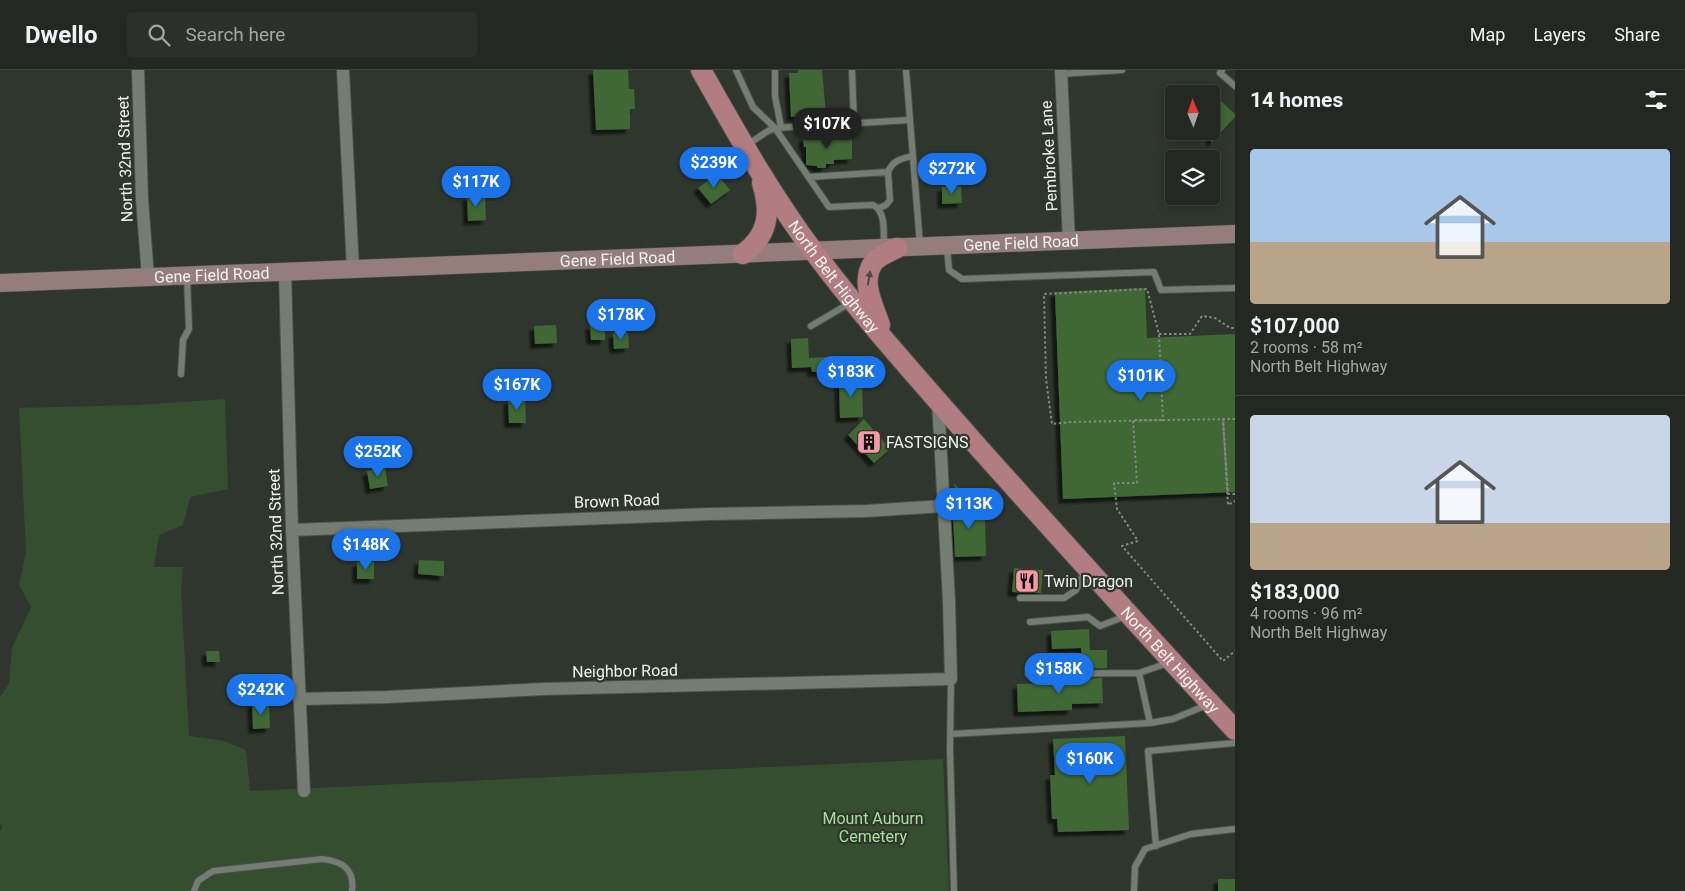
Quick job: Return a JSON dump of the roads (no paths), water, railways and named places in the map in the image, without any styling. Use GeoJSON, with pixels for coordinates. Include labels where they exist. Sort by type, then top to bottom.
{"type":"FeatureCollection","features":[{"type":"Feature","properties":{"kind":"main road","name":"North Belt Highway"},"geometry":{"type":"LineString","coordinates":[[701,70],[758,169],[813,251],[853,301],[938,401],[1086,568],[1235,730]]}},
{"type":"Feature","properties":{"kind":"main road"},"geometry":{"type":"LineString","coordinates":[[743,254],[755,245],[766,225],[767,198],[758,169]]}},
{"type":"Feature","properties":{"kind":"main road"},"geometry":{"type":"LineString","coordinates":[[886,341],[868,288],[869,274],[874,262],[890,248]]}},
{"type":"Feature","properties":{"kind":"street","name":"North 32nd Street"},"geometry":{"type":"LineString","coordinates":[[138,70],[142,199],[148,277]]}},
{"type":"Feature","properties":{"kind":"street"},"geometry":{"type":"LineString","coordinates":[[343,70],[353,269]]}},
{"type":"Feature","properties":{"kind":"street","name":"Pembroke Lane"},"geometry":{"type":"LineString","coordinates":[[1061,72],[1070,241]]}},
{"type":"Feature","properties":{"kind":"street","name":"Gene Field Road"},"geometry":{"type":"LineString","coordinates":[[0,283],[1235,234]]}},
{"type":"Feature","properties":{"kind":"street","name":"North 32nd Street"},"geometry":{"type":"LineString","coordinates":[[285,272],[292,530],[304,791]]}},
{"type":"Feature","properties":{"kind":"street"},"geometry":{"type":"LineString","coordinates":[[938,401],[949,601],[951,679]]}},
{"type":"Feature","properties":{"kind":"street","name":"Brown Road"},"geometry":{"type":"LineString","coordinates":[[292,530],[711,514],[866,511],[943,506]]}},
{"type":"Feature","properties":{"kind":"street","name":"Neighbor Road"},"geometry":{"type":"LineString","coordinates":[[299,699],[388,697],[543,689],[951,679]]}},
{"type":"Feature","properties":{"kind":"lane"},"geometry":{"type":"LineString","coordinates":[[736,70],[753,106],[778,128],[829,207],[873,205],[879,208],[890,248]]}},
{"type":"Feature","properties":{"kind":"lane"},"geometry":{"type":"LineString","coordinates":[[776,70],[775,96],[778,128]]}},
{"type":"Feature","properties":{"kind":"lane"},"geometry":{"type":"LineString","coordinates":[[852,70],[854,123]]}},
{"type":"Feature","properties":{"kind":"lane"},"geometry":{"type":"LineString","coordinates":[[906,70],[920,246]]}},
{"type":"Feature","properties":{"kind":"lane"},"geometry":{"type":"LineString","coordinates":[[1061,72],[1122,70]]}},
{"type":"Feature","properties":{"kind":"lane"},"geometry":{"type":"LineString","coordinates":[[1222,70],[1220,72],[1235,86]]}},
{"type":"Feature","properties":{"kind":"lane"},"geometry":{"type":"LineString","coordinates":[[744,147],[768,131],[778,128],[910,120]]}},
{"type":"Feature","properties":{"kind":"lane"},"geometry":{"type":"LineString","coordinates":[[879,208],[886,205],[890,200],[888,172],[892,164],[912,156]]}},
{"type":"Feature","properties":{"kind":"lane"},"geometry":{"type":"LineString","coordinates":[[809,177],[888,172]]}},
{"type":"Feature","properties":{"kind":"lane"},"geometry":{"type":"LineString","coordinates":[[947,246],[949,270],[962,279],[1154,272],[1161,290],[1235,288]]}},
{"type":"Feature","properties":{"kind":"lane"},"geometry":{"type":"LineString","coordinates":[[181,374],[183,340],[189,330],[187,276]]}},
{"type":"Feature","properties":{"kind":"lane"},"geometry":{"type":"LineString","coordinates":[[811,326],[853,301]]}},
{"type":"Feature","properties":{"kind":"lane"},"geometry":{"type":"LineString","coordinates":[[1020,598],[1064,598],[1076,590],[1086,568]]}},
{"type":"Feature","properties":{"kind":"lane"},"geometry":{"type":"LineString","coordinates":[[1030,622],[1088,617],[1100,626],[1129,615]]}},
{"type":"Feature","properties":{"kind":"lane"},"geometry":{"type":"LineString","coordinates":[[1028,674],[1139,673],[1172,662]]}},
{"type":"Feature","properties":{"kind":"lane"},"geometry":{"type":"LineString","coordinates":[[1139,673],[1150,723]]}},
{"type":"Feature","properties":{"kind":"lane"},"geometry":{"type":"LineString","coordinates":[[951,679],[950,734],[954,891]]}},
{"type":"Feature","properties":{"kind":"lane"},"geometry":{"type":"LineString","coordinates":[[950,734],[1150,723],[1173,719],[1211,704]]}},
{"type":"Feature","properties":{"kind":"lane"},"geometry":{"type":"LineString","coordinates":[[1156,846],[1148,751],[1235,743]]}},
{"type":"Feature","properties":{"kind":"lane"},"geometry":{"type":"LineString","coordinates":[[1134,891],[1135,867],[1145,850],[1191,834],[1235,829]]}},
{"type":"Feature","properties":{"kind":"lane"},"geometry":{"type":"LineString","coordinates":[[194,891],[198,881],[213,871],[322,858],[334,860],[346,867],[352,879],[352,891]]}},
{"type":"Feature","properties":{"kind":"place","name":"FASTSIGNS"},"geometry":{"type":"Point","coordinates":[869,442]}},
{"type":"Feature","properties":{"kind":"place","name":"Twin Dragon"},"geometry":{"type":"Point","coordinates":[1027,581]}},
{"type":"Feature","properties":{"kind":"park label","name":"Mount Auburn Cemetery"},"geometry":{"type":"Point","coordinates":[873,827]}}]}
